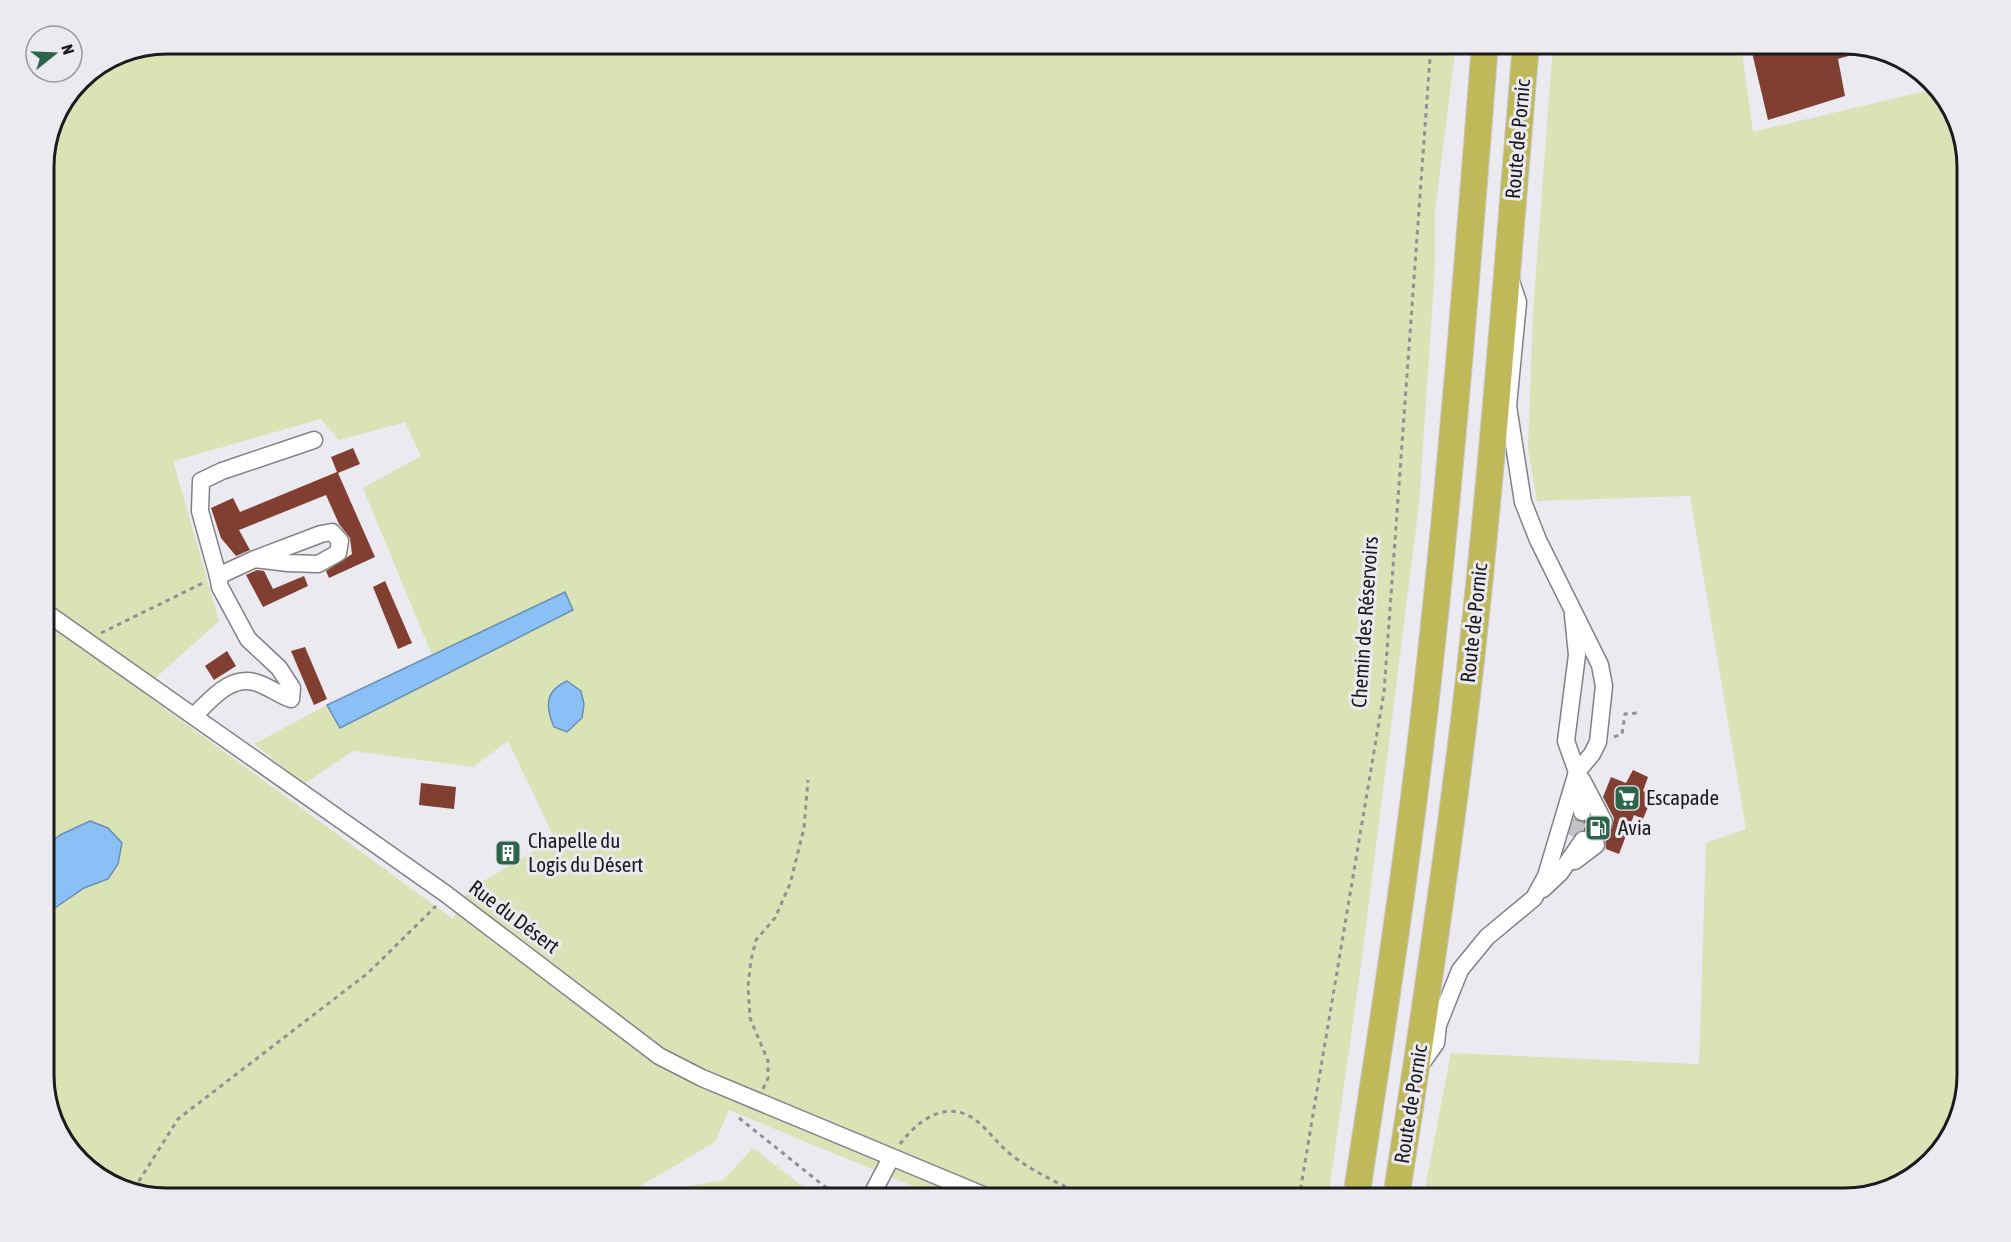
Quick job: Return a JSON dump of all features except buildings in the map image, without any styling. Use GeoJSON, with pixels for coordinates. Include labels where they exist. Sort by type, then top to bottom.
{"type":"FeatureCollection","features":[{"type":"Feature","properties":{"kind":"highway","name":"Route de Pornic"},"geometry":{"type":"LineString","coordinates":[[1357,1188],[1401,890],[1427,690],[1454,417],[1484,54]]}},
{"type":"Feature","properties":{"kind":"highway","name":"Route de Pornic"},"geometry":{"type":"LineString","coordinates":[[1398,1188],[1439,915],[1469,676],[1508,269],[1525,54]]}},
{"type":"Feature","properties":{"kind":"street"},"geometry":{"type":"LineString","coordinates":[[1508,269],[1518,302],[1508,406],[1523,502],[1538,540],[1600,665],[1604,686],[1598,742],[1592,754],[1577,772],[1546,876],[1534,898]]}},
{"type":"Feature","properties":{"kind":"street"},"geometry":{"type":"LineString","coordinates":[[195,715],[216,693],[243,680],[259,683],[291,699],[292,688],[279,668],[248,639],[220,587],[200,512],[201,481],[222,471],[314,440]]}},
{"type":"Feature","properties":{"kind":"street"},"geometry":{"type":"LineString","coordinates":[[218,576],[255,559]]}},
{"type":"Feature","properties":{"kind":"street"},"geometry":{"type":"LineString","coordinates":[[1572,605],[1577,655],[1566,741],[1593,816],[1577,772]]}},
{"type":"Feature","properties":{"kind":"street","name":"Rue du Désert"},"geometry":{"type":"LineString","coordinates":[[54,618],[195,715],[446,894],[659,1056],[758,1101],[965,1188]]}},
{"type":"Feature","properties":{"kind":"street"},"geometry":{"type":"LineString","coordinates":[[1415,1072],[1436,1043],[1438,1025],[1460,970],[1487,937],[1560,873],[1584,840],[1560,873]]}},
{"type":"Feature","properties":{"kind":"street"},"geometry":{"type":"LineString","coordinates":[[875,1188],[891,1158]]}},
{"type":"Feature","properties":{"kind":"path","name":"Chemin des Réservoirs"},"geometry":{"type":"LineString","coordinates":[[1301,1188],[1384,692],[1430,54]]}},
{"type":"Feature","properties":{"kind":"path"},"geometry":{"type":"LineString","coordinates":[[86,640],[218,576]]}},
{"type":"Feature","properties":{"kind":"path"},"geometry":{"type":"LineString","coordinates":[[1598,742],[1622,734],[1625,714],[1637,712]]}},
{"type":"Feature","properties":{"kind":"path"},"geometry":{"type":"LineString","coordinates":[[758,1101],[768,1078],[768,1061],[750,1018],[748,986],[750,960],[756,940],[775,918],[790,884],[804,828],[808,780]]}},
{"type":"Feature","properties":{"kind":"path"},"geometry":{"type":"LineString","coordinates":[[138,1184],[178,1119],[368,973],[418,927],[446,894]]}},
{"type":"Feature","properties":{"kind":"path"},"geometry":{"type":"LineString","coordinates":[[891,1158],[911,1129],[925,1118],[938,1112],[955,1112],[975,1119],[1013,1156],[1069,1188]]}},
{"type":"Feature","properties":{"kind":"path"},"geometry":{"type":"LineString","coordinates":[[739,1119],[828,1188]]}},
{"type":"Feature","properties":{"kind":"green space"},"geometry":{"type":"Polygon","coordinates":[[[160,54],[1455,54],[1435,212],[1435,268],[1419,504],[1360,973],[1329,1188],[918,1188],[729,1110],[715,1142],[637,1188],[153,1187],[138,1184],[111,1173],[87,1155],[73,1138],[60,1111],[54,1082],[54,160],[60,131],[73,104],[87,87],[104,73],[131,60],[160,54]],[[321,419],[173,461],[219,621],[141,691],[453,919],[468,890],[555,839],[508,741],[473,767],[353,751],[304,784],[254,744],[327,705],[340,728],[565,593],[432,655],[363,488],[421,456],[405,422],[339,440],[321,419]]]}},
{"type":"Feature","properties":{"kind":"green space"},"geometry":{"type":"Polygon","coordinates":[[[1552,54],[1742,54],[1753,132],[1927,91],[1945,117],[1955,145],[1957,160],[1957,1075],[1953,1104],[1934,1144],[1913,1165],[1887,1179],[1873,1184],[1844,1188],[1425,1188],[1451,1053],[1699,1064],[1706,843],[1746,829],[1690,496],[1537,501],[1528,449],[1533,312],[1552,54]]]}},
{"type":"Feature","properties":{"kind":"green space"},"geometry":{"type":"Polygon","coordinates":[[[753,1148],[805,1188],[688,1188],[723,1180],[753,1148]]]}},
{"type":"Feature","properties":{"kind":"water"},"geometry":{"type":"Polygon","coordinates":[[[565,592],[573,610],[340,728],[327,705],[565,592]]]}},
{"type":"Feature","properties":{"kind":"water"},"geometry":{"type":"Polygon","coordinates":[[[567,681],[581,691],[584,704],[582,718],[567,732],[554,727],[548,706],[554,689],[567,681]]]}},
{"type":"Feature","properties":{"kind":"water"},"geometry":{"type":"Polygon","coordinates":[[[90,821],[108,828],[122,843],[118,864],[108,879],[84,888],[54,909],[54,840],[90,821]]]}},
{"type":"Feature","properties":{"kind":"tunnel"},"geometry":{"type":"LineString","coordinates":[[1573,836],[1582,812]]}},
{"type":"Feature","properties":{"kind":"tunnel"},"geometry":{"type":"LineString","coordinates":[[1596,845],[1604,822]]}},
{"type":"Feature","properties":{"kind":"place","name":"Escapade"},"geometry":{"type":"Point","coordinates":[1627,798]}},
{"type":"Feature","properties":{"kind":"place","name":"Avia"},"geometry":{"type":"Point","coordinates":[1598,828]}},
{"type":"Feature","properties":{"kind":"place","name":"Chapelle du Logis du Désert"},"geometry":{"type":"Point","coordinates":[508,853]}}]}
